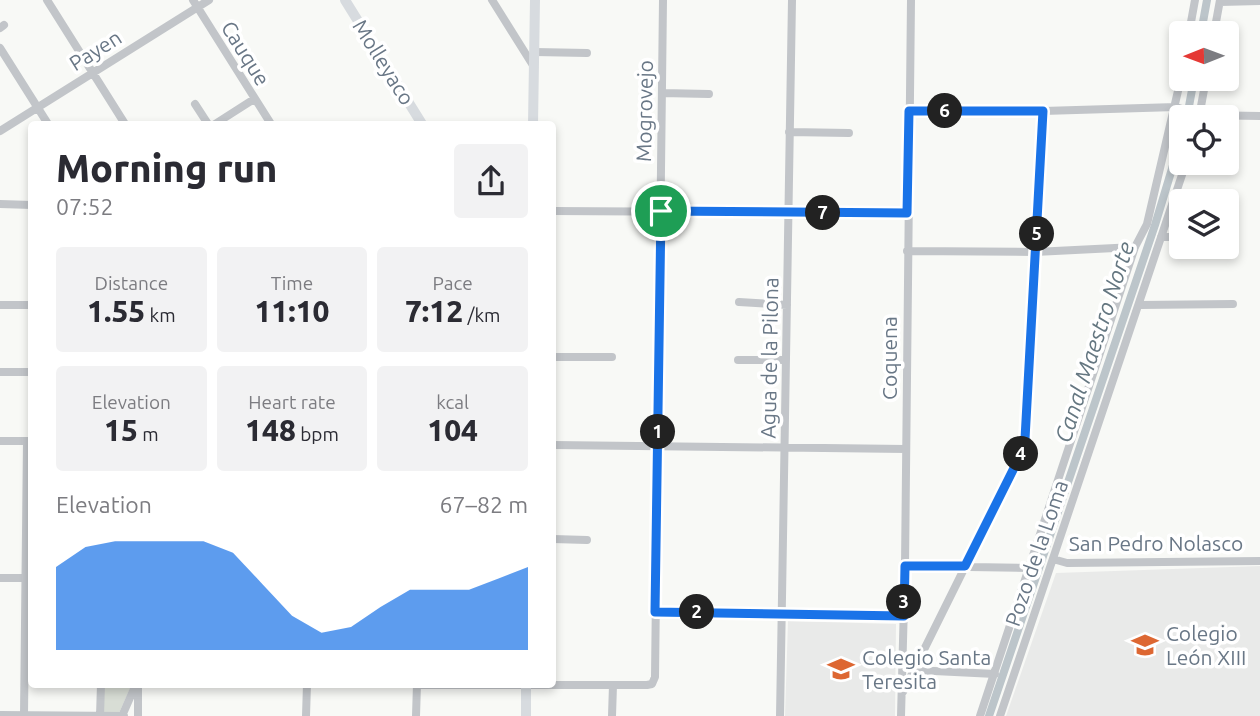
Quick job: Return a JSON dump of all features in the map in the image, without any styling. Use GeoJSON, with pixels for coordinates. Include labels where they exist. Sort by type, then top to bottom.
{"type":"FeatureCollection","features":[{"type":"Feature","properties":{"kind":"main road","name":"Molleyaco"},"geometry":{"type":"LineString","coordinates":[[345,0],[420,121]]}},
{"type":"Feature","properties":{"kind":"main road"},"geometry":{"type":"LineString","coordinates":[[533,121],[535,0]]}},
{"type":"Feature","properties":{"kind":"main road"},"geometry":{"type":"LineString","coordinates":[[526,688],[526,716]]}},
{"type":"Feature","properties":{"kind":"street"},"geometry":{"type":"LineString","coordinates":[[47,0],[123,121]]}},
{"type":"Feature","properties":{"kind":"street","name":"Payen"},"geometry":{"type":"LineString","coordinates":[[0,131],[195,4],[209,0]]}},
{"type":"Feature","properties":{"kind":"street"},"geometry":{"type":"LineString","coordinates":[[492,0],[534,67]]}},
{"type":"Feature","properties":{"kind":"street","name":"Mogrovejo"},"geometry":{"type":"LineString","coordinates":[[612,685],[652,684],[655,677],[663,0]]}},
{"type":"Feature","properties":{"kind":"street","name":"Agua de la Pilona"},"geometry":{"type":"LineString","coordinates":[[780,716],[792,0]]}},
{"type":"Feature","properties":{"kind":"street","name":"Coquena"},"geometry":{"type":"LineString","coordinates":[[901,716],[911,0]]}},
{"type":"Feature","properties":{"kind":"street"},"geometry":{"type":"LineString","coordinates":[[1191,21],[1195,0]]}},
{"type":"Feature","properties":{"kind":"street"},"geometry":{"type":"LineString","coordinates":[[1216,21],[1220,1],[1260,1]]}},
{"type":"Feature","properties":{"kind":"street","name":"Cauque"},"geometry":{"type":"LineString","coordinates":[[195,4],[269,121]]}},
{"type":"Feature","properties":{"kind":"street"},"geometry":{"type":"LineString","coordinates":[[0,48],[46,121]]}},
{"type":"Feature","properties":{"kind":"street"},"geometry":{"type":"LineString","coordinates":[[535,52],[587,53]]}},
{"type":"Feature","properties":{"kind":"street"},"geometry":{"type":"LineString","coordinates":[[662,93],[709,94]]}},
{"type":"Feature","properties":{"kind":"street"},"geometry":{"type":"LineString","coordinates":[[220,121],[254,100]]}},
{"type":"Feature","properties":{"kind":"street"},"geometry":{"type":"LineString","coordinates":[[195,104],[206,121]]}},
{"type":"Feature","properties":{"kind":"street"},"geometry":{"type":"LineString","coordinates":[[909,111],[1169,107]]}},
{"type":"Feature","properties":{"kind":"street"},"geometry":{"type":"LineString","coordinates":[[902,694],[1023,450],[1043,111]]}},
{"type":"Feature","properties":{"kind":"street"},"geometry":{"type":"LineString","coordinates":[[1239,116],[1260,116]]}},
{"type":"Feature","properties":{"kind":"street"},"geometry":{"type":"LineString","coordinates":[[789,132],[849,132]]}},
{"type":"Feature","properties":{"kind":"street","name":"Pozo de la Loma"},"geometry":{"type":"LineString","coordinates":[[980,716],[1135,247],[1147,223],[1169,135]]}},
{"type":"Feature","properties":{"kind":"street","name":"Pozo de la Loma"},"geometry":{"type":"LineString","coordinates":[[1000,716],[1182,175]]}},
{"type":"Feature","properties":{"kind":"street"},"geometry":{"type":"LineString","coordinates":[[0,204],[28,205]]}},
{"type":"Feature","properties":{"kind":"street"},"geometry":{"type":"LineString","coordinates":[[556,211],[907,213]]}},
{"type":"Feature","properties":{"kind":"street"},"geometry":{"type":"LineString","coordinates":[[1161,237],[1169,237]]}},
{"type":"Feature","properties":{"kind":"street"},"geometry":{"type":"LineString","coordinates":[[908,251],[1035,252],[1135,247]]}},
{"type":"Feature","properties":{"kind":"street"},"geometry":{"type":"LineString","coordinates":[[739,302],[787,305]]}},
{"type":"Feature","properties":{"kind":"street"},"geometry":{"type":"LineString","coordinates":[[1139,305],[1233,303]]}},
{"type":"Feature","properties":{"kind":"street"},"geometry":{"type":"LineString","coordinates":[[0,305],[28,305]]}},
{"type":"Feature","properties":{"kind":"street"},"geometry":{"type":"LineString","coordinates":[[556,357],[612,357]]}},
{"type":"Feature","properties":{"kind":"street"},"geometry":{"type":"LineString","coordinates":[[738,360],[786,360]]}},
{"type":"Feature","properties":{"kind":"street"},"geometry":{"type":"LineString","coordinates":[[0,372],[28,372]]}},
{"type":"Feature","properties":{"kind":"street"},"geometry":{"type":"LineString","coordinates":[[0,441],[28,441]]}},
{"type":"Feature","properties":{"kind":"street"},"geometry":{"type":"LineString","coordinates":[[556,445],[906,449]]}},
{"type":"Feature","properties":{"kind":"street"},"geometry":{"type":"LineString","coordinates":[[556,539],[587,540]]}},
{"type":"Feature","properties":{"kind":"street","name":"San Pedro Nolasco"},"geometry":{"type":"LineString","coordinates":[[1053,559],[1067,563],[1260,561]]}},
{"type":"Feature","properties":{"kind":"street"},"geometry":{"type":"LineString","coordinates":[[905,566],[1030,568]]}},
{"type":"Feature","properties":{"kind":"street"},"geometry":{"type":"LineString","coordinates":[[0,578],[28,578],[24,715]]}},
{"type":"Feature","properties":{"kind":"street"},"geometry":{"type":"LineString","coordinates":[[655,612],[904,616]]}},
{"type":"Feature","properties":{"kind":"street"},"geometry":{"type":"LineString","coordinates":[[914,670],[995,674]]}},
{"type":"Feature","properties":{"kind":"street"},"geometry":{"type":"LineString","coordinates":[[556,685],[612,685],[612,716]]}},
{"type":"Feature","properties":{"kind":"street"},"geometry":{"type":"LineString","coordinates":[[100,716],[101,688]]}},
{"type":"Feature","properties":{"kind":"street"},"geometry":{"type":"LineString","coordinates":[[0,715],[123,716],[135,688]]}},
{"type":"Feature","properties":{"kind":"street"},"geometry":{"type":"LineString","coordinates":[[137,688],[138,716]]}},
{"type":"Feature","properties":{"kind":"street"},"geometry":{"type":"LineString","coordinates":[[306,716],[307,688]]}},
{"type":"Feature","properties":{"kind":"street"},"geometry":{"type":"LineString","coordinates":[[416,716],[417,688]]}},
{"type":"Feature","properties":{"kind":"shaded area","name":"Colegio León XIII"},"geometry":{"type":"Polygon","coordinates":[[[1260,566],[1260,716],[1006,716],[1056,573],[1260,566]]]}},
{"type":"Feature","properties":{"kind":"shaded area","name":"Colegio Santa Teresita"},"geometry":{"type":"Polygon","coordinates":[[[788,621],[896,624],[895,716],[785,716],[788,621]]]}},
{"type":"Feature","properties":{"kind":"shaded area"},"geometry":{"type":"Polygon","coordinates":[[[104,688],[130,688],[119,713],[104,713],[104,688]]]}},
{"type":"Feature","properties":{"kind":"waterway","name":"Canal Maestro Norte"},"geometry":{"type":"LineString","coordinates":[[1203,21],[1207,0]]}},
{"type":"Feature","properties":{"kind":"waterway","name":"Canal Maestro Norte"},"geometry":{"type":"LineString","coordinates":[[1189,105],[1192,91]]}},
{"type":"Feature","properties":{"kind":"waterway","name":"Canal Maestro Norte"},"geometry":{"type":"LineString","coordinates":[[989,716],[1170,175]]}},
{"type":"Feature","properties":{"kind":"place","name":"Colegio León XIII"},"geometry":{"type":"Point","coordinates":[1145,645]}},
{"type":"Feature","properties":{"kind":"place","name":"Colegio Santa Teresita"},"geometry":{"type":"Point","coordinates":[841,669]}},
{"type":"Feature","properties":{"kind":"route"},"geometry":{"type":"LineString","coordinates":[[909,111],[1043,111],[1023,450],[965,566],[905,566],[904,616],[655,612],[661,211],[907,213],[909,111]]}}]}
